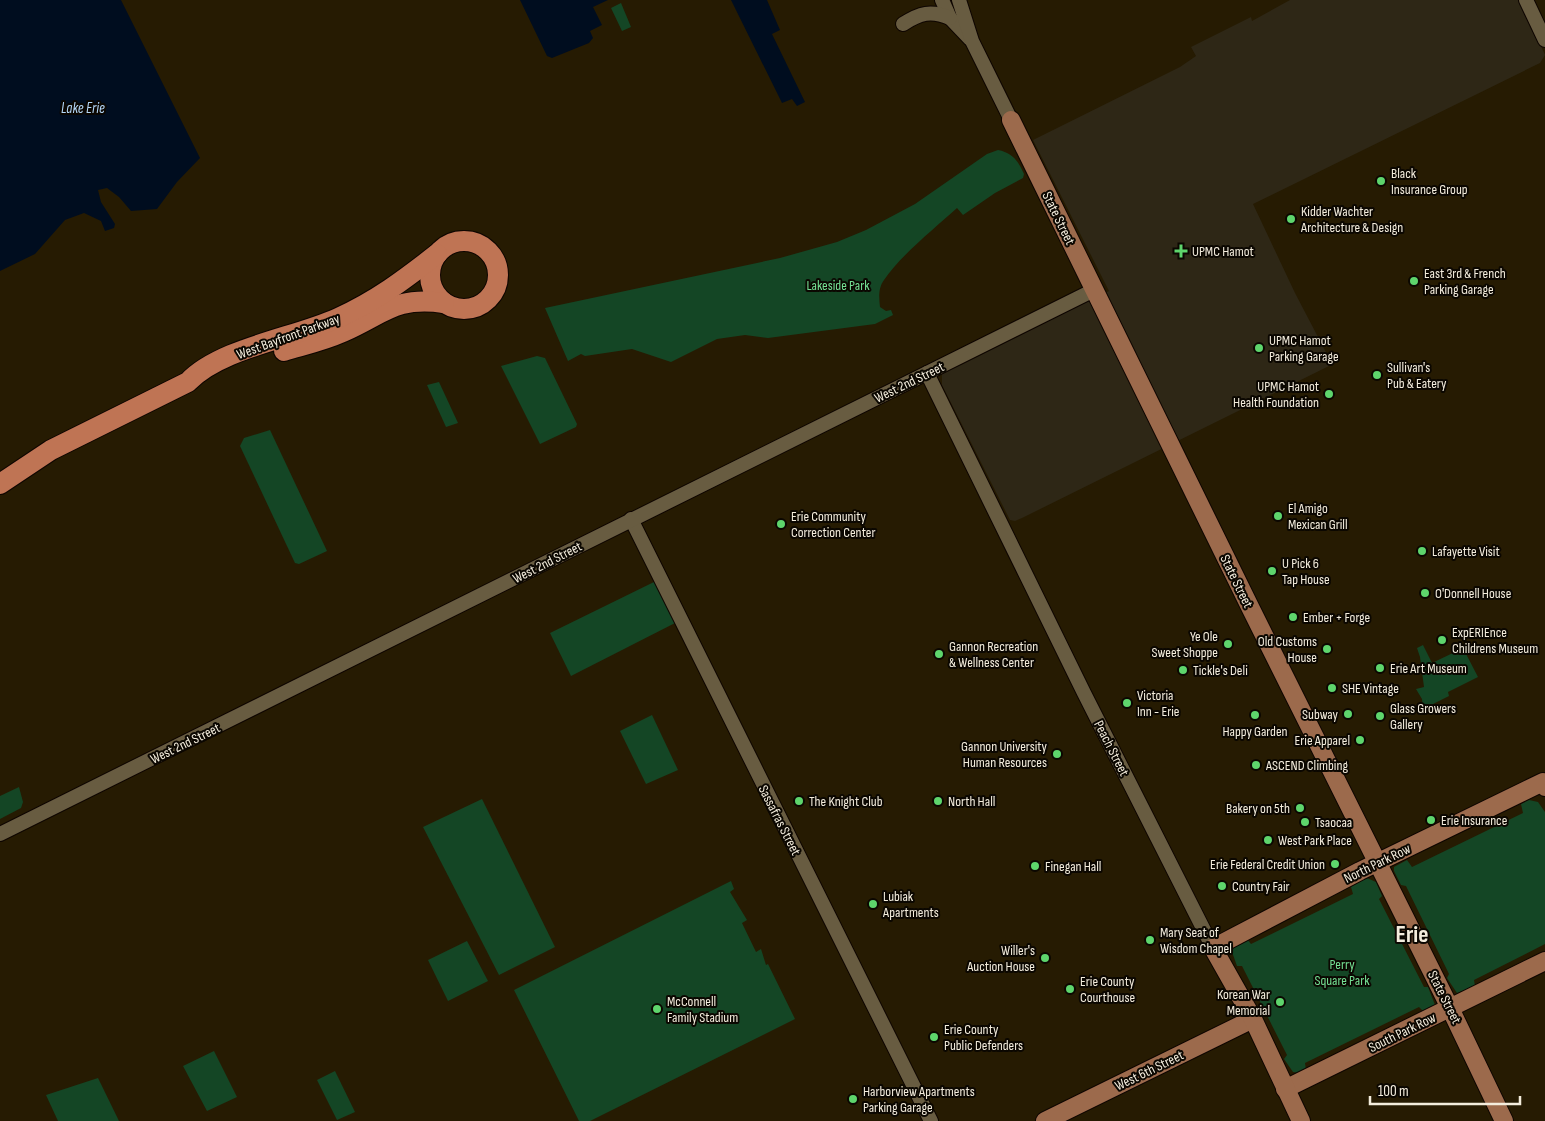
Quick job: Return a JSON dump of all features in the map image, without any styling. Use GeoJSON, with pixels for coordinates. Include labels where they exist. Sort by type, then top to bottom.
{"type":"FeatureCollection","features":[{"type":"Feature","properties":{"kind":"highway"},"geometry":{"type":"LineString","coordinates":[[471,242],[487,251],[497,267],[498,276],[492,293],[479,305],[461,309],[444,303],[432,289],[430,280],[432,262],[437,254],[452,243],[471,242]]}},
{"type":"Feature","properties":{"kind":"highway","name":"West Bayfront Parkway"},"geometry":{"type":"LineString","coordinates":[[0,484],[51,450],[188,382],[200,369],[346,314],[388,293],[437,254]]}},
{"type":"Feature","properties":{"kind":"highway","name":"West Bayfront Parkway"},"geometry":{"type":"LineString","coordinates":[[188,382],[202,383],[255,360],[314,344],[404,302],[425,300],[444,303]]}},
{"type":"Feature","properties":{"kind":"main road","name":"State Street"},"geometry":{"type":"LineString","coordinates":[[1011,120],[1504,1121]]}},
{"type":"Feature","properties":{"kind":"main road","name":"North Park Row"},"geometry":{"type":"LineString","coordinates":[[1213,948],[1378,862],[1544,784]]}},
{"type":"Feature","properties":{"kind":"main road","name":"Peach Street"},"geometry":{"type":"LineString","coordinates":[[1213,948],[1253,1020],[1301,1121]]}},
{"type":"Feature","properties":{"kind":"main road","name":"South Park Row"},"geometry":{"type":"LineString","coordinates":[[1285,1088],[1545,961]]}},
{"type":"Feature","properties":{"kind":"main road","name":"West 6th Street"},"geometry":{"type":"LineString","coordinates":[[1045,1121],[1253,1020]]}},
{"type":"Feature","properties":{"kind":"street","name":"State Street"},"geometry":{"type":"LineString","coordinates":[[942,0],[950,18],[972,41]]}},
{"type":"Feature","properties":{"kind":"street","name":"State Street"},"geometry":{"type":"LineString","coordinates":[[959,0],[972,41],[1011,120]]}},
{"type":"Feature","properties":{"kind":"street"},"geometry":{"type":"LineString","coordinates":[[1526,0],[1545,40]]}},
{"type":"Feature","properties":{"kind":"street"},"geometry":{"type":"LineString","coordinates":[[903,24],[926,13],[940,14],[950,18]]}},
{"type":"Feature","properties":{"kind":"street","name":"West 2nd Street"},"geometry":{"type":"LineString","coordinates":[[0,834],[1094,290]]}},
{"type":"Feature","properties":{"kind":"street","name":"Peach Street"},"geometry":{"type":"LineString","coordinates":[[928,373],[1078,681],[1213,948]]}},
{"type":"Feature","properties":{"kind":"street","name":"Sassafras Street"},"geometry":{"type":"LineString","coordinates":[[631,519],[931,1121]]}},
{"type":"Feature","properties":{"kind":"shaded area","name":"UPMC Hamot"},"geometry":{"type":"Polygon","coordinates":[[[1290,0],[1520,0],[1545,55],[1540,63],[1253,204],[1295,293],[1330,360],[1329,366],[1022,518],[1015,521],[1010,520],[942,385],[942,374],[1109,291],[1033,140],[1180,67],[1196,56],[1191,47],[1251,17],[1252,21],[1290,0]]]}},
{"type":"Feature","properties":{"kind":"green space"},"geometry":{"type":"Polygon","coordinates":[[[621,3],[631,27],[622,31],[611,8],[621,3]]]}},
{"type":"Feature","properties":{"kind":"green space","name":"Lakeside Park"},"geometry":{"type":"Polygon","coordinates":[[[998,150],[1008,153],[1014,158],[1020,165],[1024,174],[1023,178],[995,193],[963,215],[957,208],[908,252],[882,283],[880,290],[880,307],[886,311],[891,310],[893,315],[875,324],[768,338],[745,335],[717,339],[671,362],[632,349],[585,356],[581,354],[568,361],[545,308],[780,258],[837,242],[866,230],[915,204],[987,154],[998,150]]]}},
{"type":"Feature","properties":{"kind":"green space"},"geometry":{"type":"Polygon","coordinates":[[[537,356],[545,358],[577,424],[576,427],[540,444],[501,366],[537,356]]]}},
{"type":"Feature","properties":{"kind":"green space"},"geometry":{"type":"Polygon","coordinates":[[[439,382],[458,423],[446,427],[427,385],[439,382]]]}},
{"type":"Feature","properties":{"kind":"green space"},"geometry":{"type":"Polygon","coordinates":[[[270,430],[327,551],[299,564],[295,563],[240,446],[244,438],[270,430]]]}},
{"type":"Feature","properties":{"kind":"green space"},"geometry":{"type":"Polygon","coordinates":[[[656,581],[677,622],[571,676],[550,633],[656,581]]]}},
{"type":"Feature","properties":{"kind":"green space"},"geometry":{"type":"Polygon","coordinates":[[[1423,645],[1432,663],[1455,652],[1457,655],[1465,652],[1478,677],[1448,692],[1449,696],[1423,709],[1422,699],[1416,689],[1424,687],[1417,648],[1423,645]]]}},
{"type":"Feature","properties":{"kind":"green space"},"geometry":{"type":"Polygon","coordinates":[[[652,715],[678,770],[646,784],[620,731],[652,715]]]}},
{"type":"Feature","properties":{"kind":"green space"},"geometry":{"type":"Polygon","coordinates":[[[19,787],[23,802],[21,808],[0,819],[0,796],[19,787]]]}},
{"type":"Feature","properties":{"kind":"green space"},"geometry":{"type":"Polygon","coordinates":[[[482,799],[555,947],[499,975],[423,827],[482,799]]]}},
{"type":"Feature","properties":{"kind":"green space"},"geometry":{"type":"Polygon","coordinates":[[[1529,800],[1538,802],[1545,812],[1545,944],[1474,980],[1475,986],[1457,993],[1447,978],[1449,974],[1406,886],[1401,885],[1394,867],[1407,860],[1412,867],[1523,813],[1521,804],[1529,800]]]}},
{"type":"Feature","properties":{"kind":"green space","name":"Perry Square Park"},"geometry":{"type":"Polygon","coordinates":[[[1367,878],[1376,882],[1382,896],[1379,899],[1424,987],[1428,987],[1435,1005],[1423,1011],[1419,1007],[1305,1063],[1306,1070],[1299,1073],[1293,1072],[1284,1059],[1287,1055],[1242,966],[1237,966],[1232,952],[1234,946],[1247,939],[1251,944],[1353,894],[1351,887],[1367,878]]]}},
{"type":"Feature","properties":{"kind":"green space","name":"McConnell Family Stadium"},"geometry":{"type":"Polygon","coordinates":[[[731,881],[734,889],[730,892],[747,920],[742,923],[756,952],[761,949],[766,965],[768,964],[795,1019],[590,1121],[579,1121],[514,990],[731,881]]]}},
{"type":"Feature","properties":{"kind":"green space"},"geometry":{"type":"Polygon","coordinates":[[[467,941],[488,981],[448,1001],[428,960],[467,941]]]}},
{"type":"Feature","properties":{"kind":"green space"},"geometry":{"type":"Polygon","coordinates":[[[214,1051],[237,1097],[207,1111],[183,1066],[214,1051]]]}},
{"type":"Feature","properties":{"kind":"green space"},"geometry":{"type":"Polygon","coordinates":[[[335,1071],[355,1112],[337,1120],[317,1080],[335,1071]]]}},
{"type":"Feature","properties":{"kind":"green space"},"geometry":{"type":"Polygon","coordinates":[[[98,1078],[119,1121],[58,1121],[46,1095],[98,1078]]]}},
{"type":"Feature","properties":{"kind":"water","name":"Lake Erie"},"geometry":{"type":"Polygon","coordinates":[[[0,0],[121,0],[200,158],[177,182],[157,209],[131,211],[119,197],[107,188],[98,190],[101,202],[115,224],[114,228],[105,231],[101,221],[84,213],[65,220],[35,254],[0,271],[0,0]]]}},
{"type":"Feature","properties":{"kind":"water"},"geometry":{"type":"Polygon","coordinates":[[[520,0],[608,0],[593,7],[602,25],[590,31],[593,38],[589,43],[552,58],[547,56],[520,0]]]}},
{"type":"Feature","properties":{"kind":"water"},"geometry":{"type":"Polygon","coordinates":[[[731,0],[767,0],[780,30],[772,34],[805,102],[797,106],[792,99],[782,103],[731,0]]]}},
{"type":"Feature","properties":{"kind":"place","name":"Black Insurance Group"},"geometry":{"type":"Point","coordinates":[1381,181]}},
{"type":"Feature","properties":{"kind":"place","name":"Kidder Wachter Architecture & Design"},"geometry":{"type":"Point","coordinates":[1291,219]}},
{"type":"Feature","properties":{"kind":"place","name":"UPMC Hamot"},"geometry":{"type":"Point","coordinates":[1181,251]}},
{"type":"Feature","properties":{"kind":"place","name":"East 3rd & French Parking Garage"},"geometry":{"type":"Point","coordinates":[1414,281]}},
{"type":"Feature","properties":{"kind":"place","name":"UPMC Hamot Parking Garage"},"geometry":{"type":"Point","coordinates":[1259,348]}},
{"type":"Feature","properties":{"kind":"place","name":"Sullivan's Pub & Eatery"},"geometry":{"type":"Point","coordinates":[1377,375]}},
{"type":"Feature","properties":{"kind":"place","name":"UPMC Hamot Health Foundation"},"geometry":{"type":"Point","coordinates":[1329,394]}},
{"type":"Feature","properties":{"kind":"place","name":"El Amigo Mexican Grill"},"geometry":{"type":"Point","coordinates":[1278,516]}},
{"type":"Feature","properties":{"kind":"place","name":"Erie Community Correction Center"},"geometry":{"type":"Point","coordinates":[781,524]}},
{"type":"Feature","properties":{"kind":"place","name":"Lafayette Visit"},"geometry":{"type":"Point","coordinates":[1422,551]}},
{"type":"Feature","properties":{"kind":"place","name":"U Pick 6 Tap House"},"geometry":{"type":"Point","coordinates":[1272,571]}},
{"type":"Feature","properties":{"kind":"place","name":"O'Donnell House"},"geometry":{"type":"Point","coordinates":[1425,593]}},
{"type":"Feature","properties":{"kind":"place","name":"Ember + Forge"},"geometry":{"type":"Point","coordinates":[1293,617]}},
{"type":"Feature","properties":{"kind":"place","name":"ExpERIEnce Childrens Museum"},"geometry":{"type":"Point","coordinates":[1442,640]}},
{"type":"Feature","properties":{"kind":"place","name":"Ye Ole Sweet Shoppe"},"geometry":{"type":"Point","coordinates":[1228,644]}},
{"type":"Feature","properties":{"kind":"place","name":"Old Customs House"},"geometry":{"type":"Point","coordinates":[1327,649]}},
{"type":"Feature","properties":{"kind":"place","name":"Gannon Recreation & Wellness Center"},"geometry":{"type":"Point","coordinates":[939,654]}},
{"type":"Feature","properties":{"kind":"place","name":"Erie Art Museum"},"geometry":{"type":"Point","coordinates":[1380,668]}},
{"type":"Feature","properties":{"kind":"place","name":"Tickle's Deli"},"geometry":{"type":"Point","coordinates":[1183,670]}},
{"type":"Feature","properties":{"kind":"place","name":"SHE Vintage"},"geometry":{"type":"Point","coordinates":[1332,688]}},
{"type":"Feature","properties":{"kind":"place","name":"Victoria Inn - Erie"},"geometry":{"type":"Point","coordinates":[1127,703]}},
{"type":"Feature","properties":{"kind":"place","name":"Subway"},"geometry":{"type":"Point","coordinates":[1348,714]}},
{"type":"Feature","properties":{"kind":"place","name":"Happy Garden"},"geometry":{"type":"Point","coordinates":[1255,715]}},
{"type":"Feature","properties":{"kind":"place","name":"Glass Growers Gallery"},"geometry":{"type":"Point","coordinates":[1380,716]}},
{"type":"Feature","properties":{"kind":"place","name":"Erie Apparel"},"geometry":{"type":"Point","coordinates":[1360,740]}},
{"type":"Feature","properties":{"kind":"place","name":"Gannon University Human Resources"},"geometry":{"type":"Point","coordinates":[1057,754]}},
{"type":"Feature","properties":{"kind":"place","name":"ASCEND Climbing"},"geometry":{"type":"Point","coordinates":[1256,765]}},
{"type":"Feature","properties":{"kind":"place","name":"The Knight Club"},"geometry":{"type":"Point","coordinates":[799,801]}},
{"type":"Feature","properties":{"kind":"place","name":"North Hall"},"geometry":{"type":"Point","coordinates":[938,801]}},
{"type":"Feature","properties":{"kind":"place","name":"Bakery on 5th"},"geometry":{"type":"Point","coordinates":[1300,808]}},
{"type":"Feature","properties":{"kind":"place","name":"Erie Insurance"},"geometry":{"type":"Point","coordinates":[1431,820]}},
{"type":"Feature","properties":{"kind":"place","name":"Tsaocaa"},"geometry":{"type":"Point","coordinates":[1305,822]}},
{"type":"Feature","properties":{"kind":"place","name":"West Park Place"},"geometry":{"type":"Point","coordinates":[1268,840]}},
{"type":"Feature","properties":{"kind":"place","name":"Erie Federal Credit Union"},"geometry":{"type":"Point","coordinates":[1335,864]}},
{"type":"Feature","properties":{"kind":"place","name":"Finegan Hall"},"geometry":{"type":"Point","coordinates":[1035,866]}},
{"type":"Feature","properties":{"kind":"place","name":"Country Fair"},"geometry":{"type":"Point","coordinates":[1222,886]}},
{"type":"Feature","properties":{"kind":"place","name":"Lubiak Apartments"},"geometry":{"type":"Point","coordinates":[873,904]}},
{"type":"Feature","properties":{"kind":"place","name":"Mary Seat of Wisdom Chapel"},"geometry":{"type":"Point","coordinates":[1150,940]}},
{"type":"Feature","properties":{"kind":"place","name":"Willer's Auction House"},"geometry":{"type":"Point","coordinates":[1045,958]}},
{"type":"Feature","properties":{"kind":"place","name":"Erie County Courthouse"},"geometry":{"type":"Point","coordinates":[1070,989]}},
{"type":"Feature","properties":{"kind":"place","name":"Korean War Memorial"},"geometry":{"type":"Point","coordinates":[1280,1002]}},
{"type":"Feature","properties":{"kind":"place","name":"McConnell Family Stadium"},"geometry":{"type":"Point","coordinates":[657,1009]}},
{"type":"Feature","properties":{"kind":"place","name":"Erie County Public Defenders"},"geometry":{"type":"Point","coordinates":[934,1037]}},
{"type":"Feature","properties":{"kind":"place","name":"Harborview Apartments Parking Garage"},"geometry":{"type":"Point","coordinates":[853,1099]}},
{"type":"Feature","properties":{"kind":"district","name":"Erie"},"geometry":{"type":"Point","coordinates":[1412,934]}}]}
